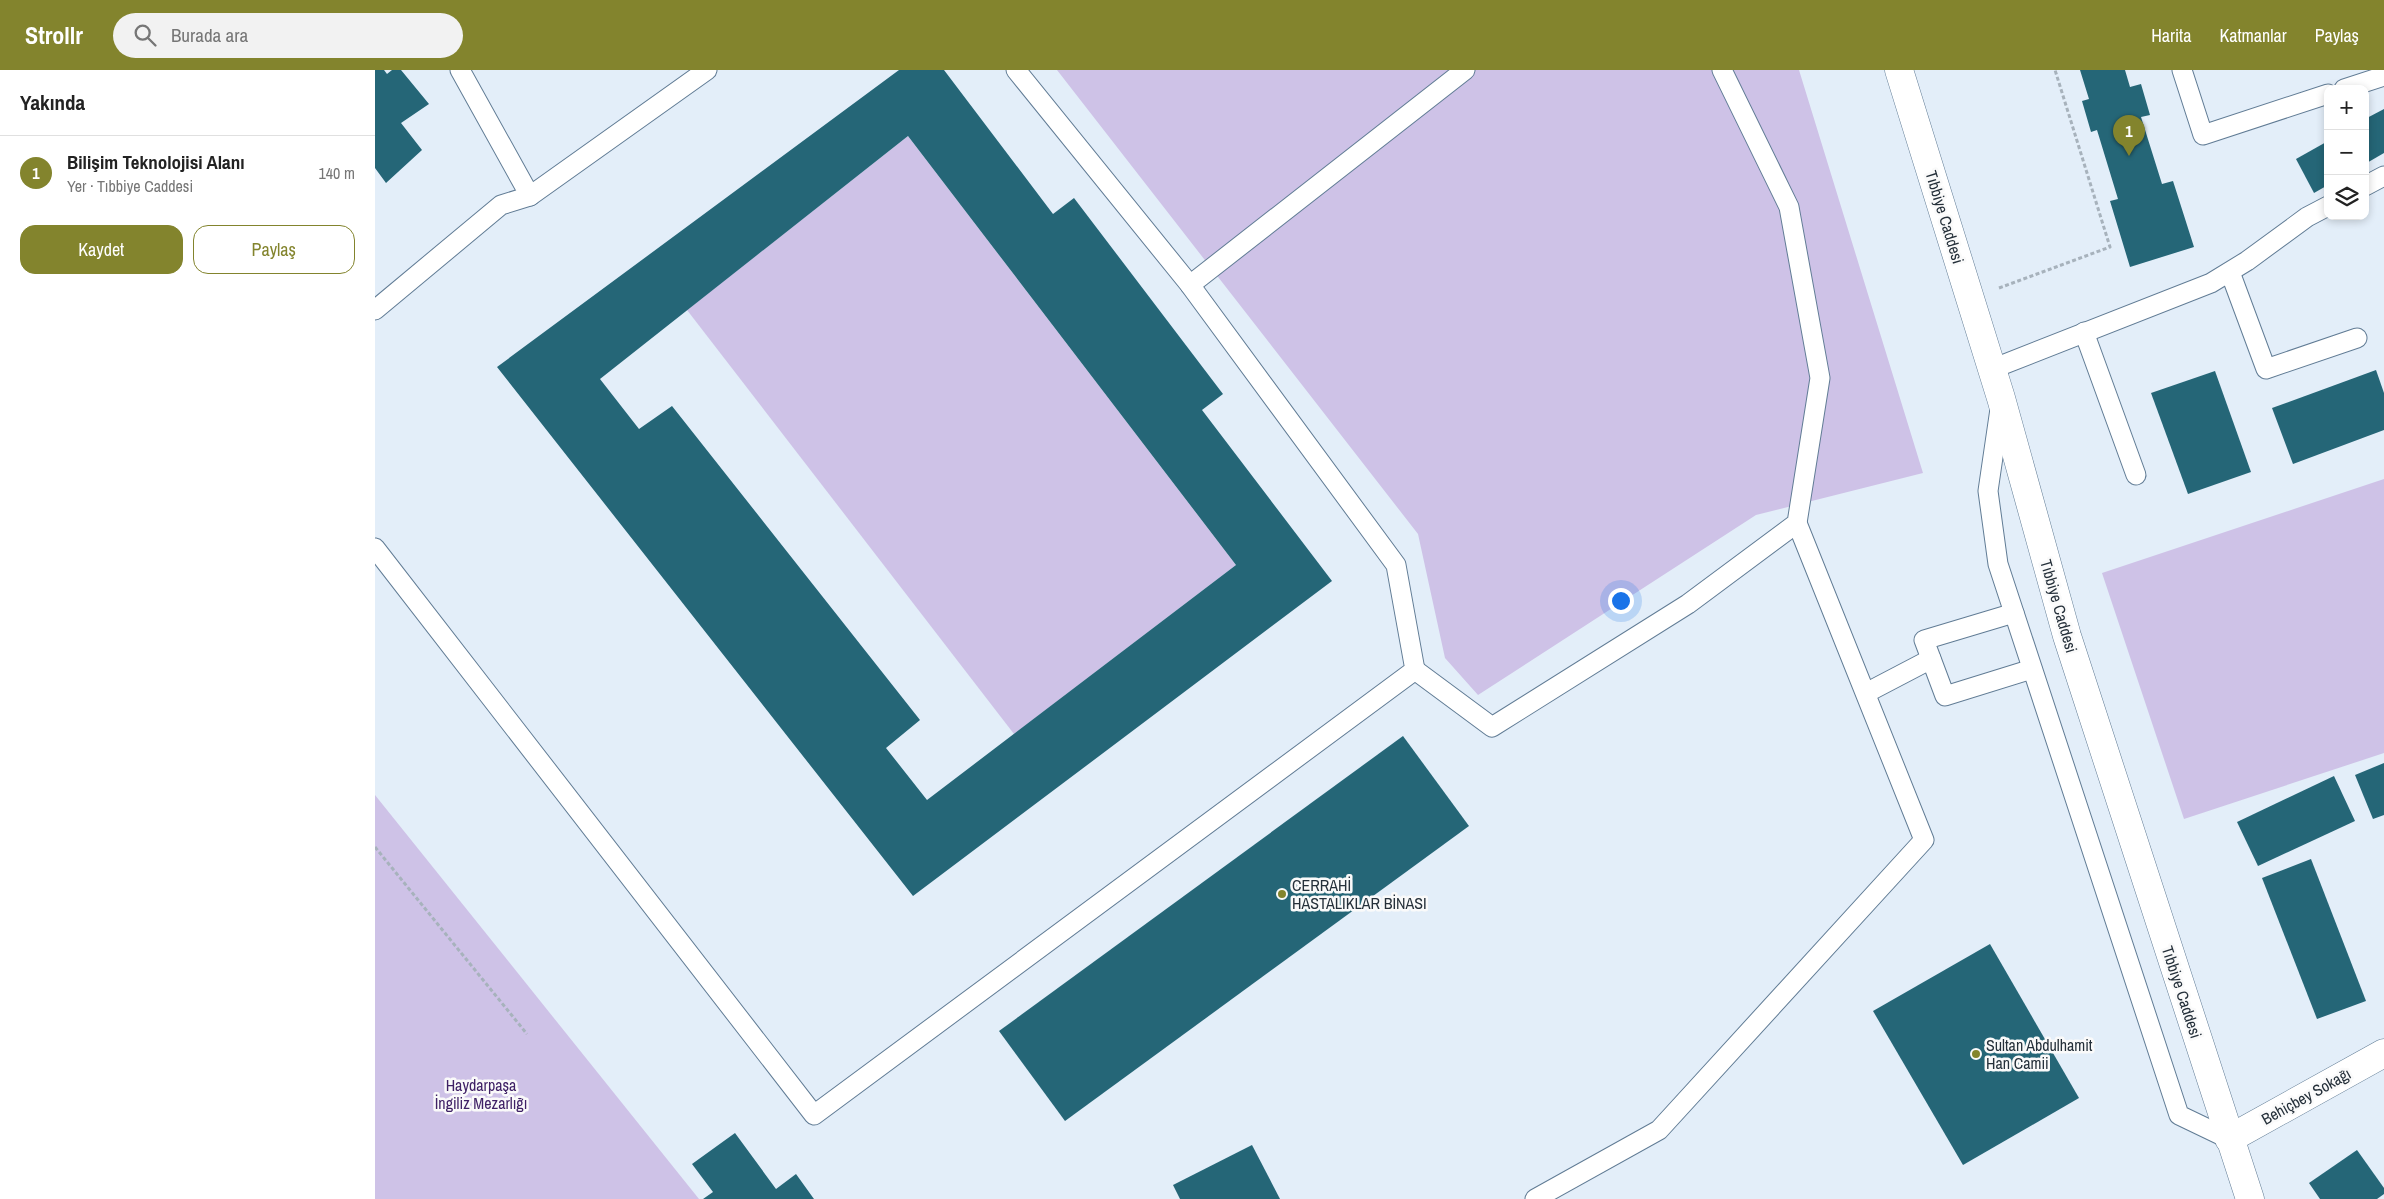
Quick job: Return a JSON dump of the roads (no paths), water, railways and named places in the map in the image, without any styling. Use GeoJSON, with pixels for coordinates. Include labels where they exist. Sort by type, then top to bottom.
{"type":"FeatureCollection","features":[{"type":"Feature","properties":{"kind":"main road","name":"Tıbbiye Caddesi"},"geometry":{"type":"LineString","coordinates":[[1899,70],[2001,398],[2067,636],[2250,1199]]}},
{"type":"Feature","properties":{"kind":"main road","name":"Behiçbey Sokağı"},"geometry":{"type":"LineString","coordinates":[[2229,1139],[2384,1053]]}},
{"type":"Feature","properties":{"kind":"main road","name":"Tıbbiye Caddesi"},"geometry":{"type":"LineString","coordinates":[[2229,1139],[2235,1199]]}},
{"type":"Feature","properties":{"kind":"lane"},"geometry":{"type":"LineString","coordinates":[[460,70],[530,196]]}},
{"type":"Feature","properties":{"kind":"lane"},"geometry":{"type":"LineString","coordinates":[[375,310],[501,205],[530,196],[707,70]]}},
{"type":"Feature","properties":{"kind":"lane"},"geometry":{"type":"LineString","coordinates":[[1016,70],[1189,285],[1396,565],[1415,670],[1493,727],[1688,604],[1797,523]]}},
{"type":"Feature","properties":{"kind":"lane"},"geometry":{"type":"LineString","coordinates":[[1189,285],[1465,70]]}},
{"type":"Feature","properties":{"kind":"lane"},"geometry":{"type":"LineString","coordinates":[[1535,1199],[1659,1130],[1924,840],[1797,523],[1820,378],[1789,207],[1722,70]]}},
{"type":"Feature","properties":{"kind":"lane"},"geometry":{"type":"LineString","coordinates":[[2182,70],[2203,135],[2324,95]]}},
{"type":"Feature","properties":{"kind":"lane"},"geometry":{"type":"LineString","coordinates":[[2356,85],[2384,76]]}},
{"type":"Feature","properties":{"kind":"lane"},"geometry":{"type":"LineString","coordinates":[[2369,184],[2384,176]]}},
{"type":"Feature","properties":{"kind":"lane"},"geometry":{"type":"LineString","coordinates":[[1992,369],[2211,283],[2230,272],[2307,217],[2324,208]]}},
{"type":"Feature","properties":{"kind":"lane"},"geometry":{"type":"LineString","coordinates":[[2230,272],[2266,369],[2357,338]]}},
{"type":"Feature","properties":{"kind":"lane"},"geometry":{"type":"LineString","coordinates":[[2084,332],[2136,476]]}},
{"type":"Feature","properties":{"kind":"lane"},"geometry":{"type":"LineString","coordinates":[[2001,398],[1988,491],[1998,564],[2179,1115],[2229,1139]]}},
{"type":"Feature","properties":{"kind":"lane"},"geometry":{"type":"LineString","coordinates":[[375,548],[814,1115],[1415,670]]}},
{"type":"Feature","properties":{"kind":"lane"},"geometry":{"type":"LineString","coordinates":[[2014,613],[1924,640],[1945,696],[2032,669]]}},
{"type":"Feature","properties":{"kind":"lane"},"geometry":{"type":"LineString","coordinates":[[1866,693],[1931,659]]}},
{"type":"Feature","properties":{"kind":"place","name":"Bilişim Teknolojisi Alanı"},"geometry":{"type":"Point","coordinates":[2129,156]}},
{"type":"Feature","properties":{"kind":"place","name":"CERRAHİ HASTALIKLAR BİNASI"},"geometry":{"type":"Point","coordinates":[1282,894]}},
{"type":"Feature","properties":{"kind":"place","name":"Sultan Abdulhamit Han Camii"},"geometry":{"type":"Point","coordinates":[1976,1054]}},
{"type":"Feature","properties":{"kind":"park label","name":"Haydarpaşa İngiliz Mezarlığı"},"geometry":{"type":"Point","coordinates":[481,1094]}}]}
